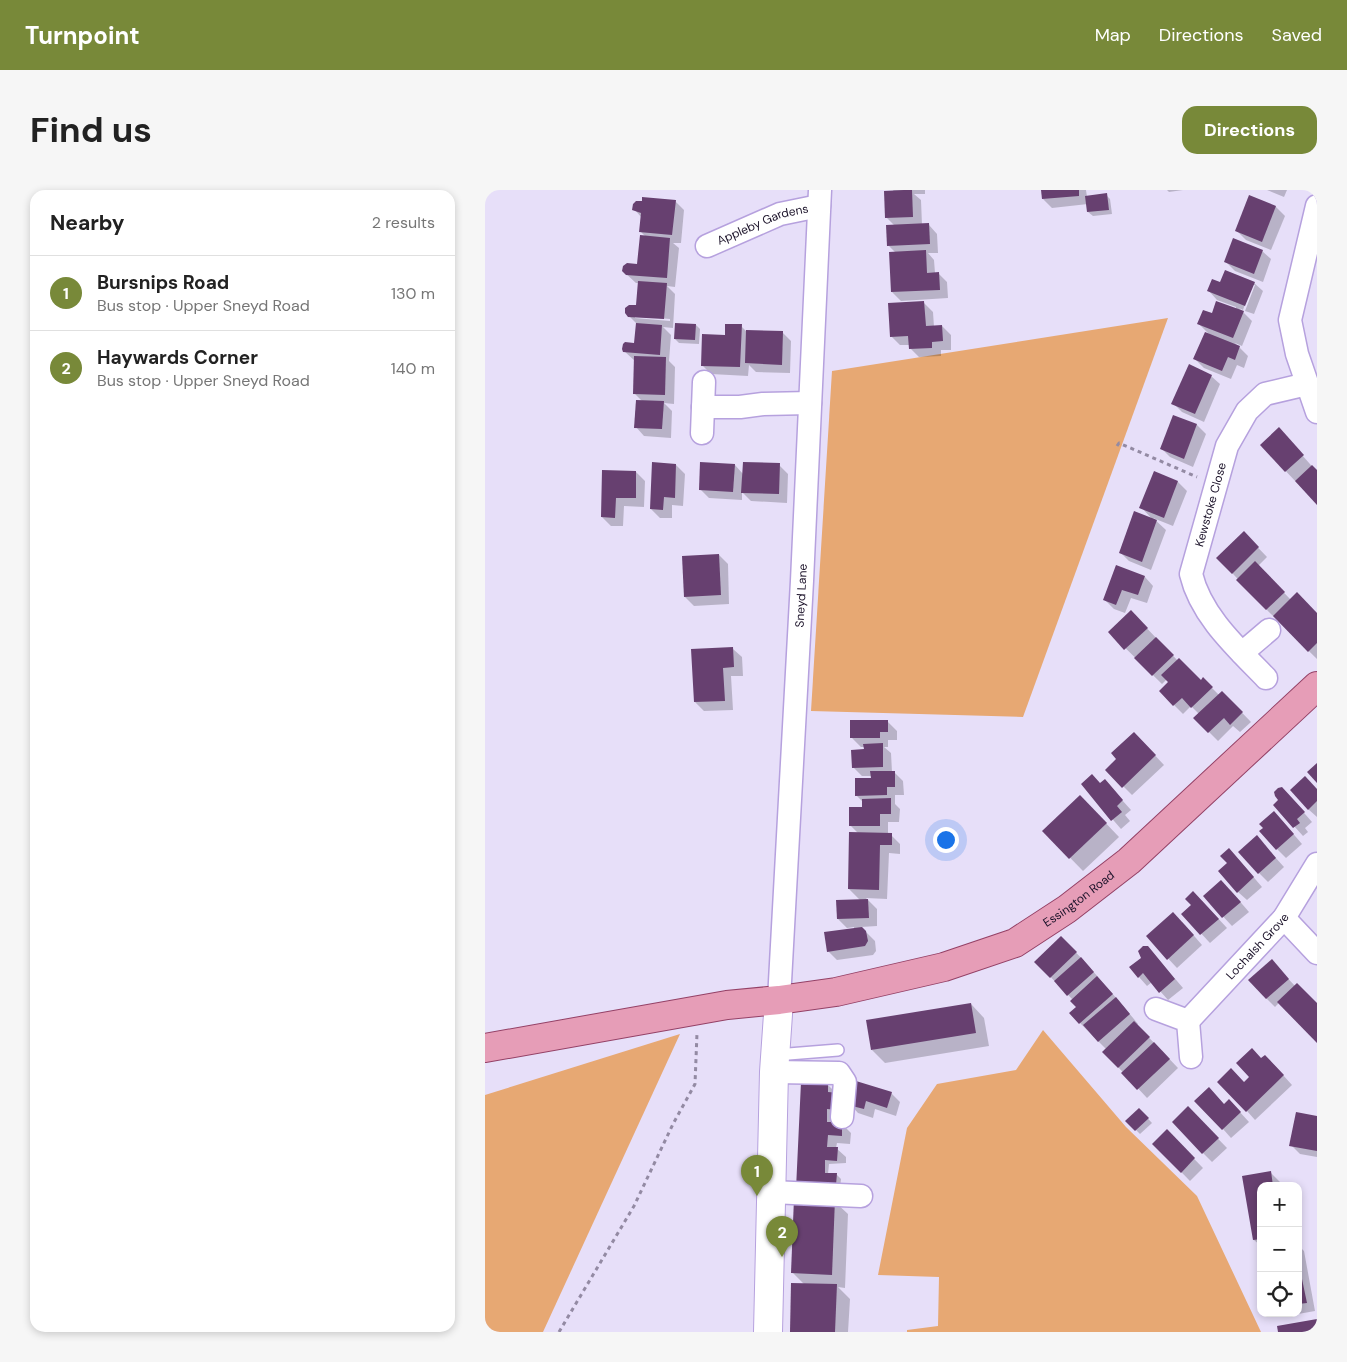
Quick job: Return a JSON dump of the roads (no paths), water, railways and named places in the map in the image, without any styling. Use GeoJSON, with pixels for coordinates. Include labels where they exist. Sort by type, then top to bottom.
{"type":"FeatureCollection","features":[{"type":"Feature","properties":{"kind":"main road","name":"Essington Road"},"geometry":{"type":"LineString","coordinates":[[485,1048],[727,1005],[836,992],[944,967],[1015,943],[1067,909],[1129,861],[1317,686]]}},
{"type":"Feature","properties":{"kind":"street","name":"Appleby Gardens"},"geometry":{"type":"LineString","coordinates":[[707,246],[819,198]]}},
{"type":"Feature","properties":{"kind":"street","name":"Sneyd Lane"},"geometry":{"type":"LineString","coordinates":[[779,1000],[802,591],[819,198]]}},
{"type":"Feature","properties":{"kind":"street"},"geometry":{"type":"LineString","coordinates":[[1317,206],[1289,320],[1297,354],[1317,412]]}},
{"type":"Feature","properties":{"kind":"street"},"geometry":{"type":"LineString","coordinates":[[702,433],[704,382]]}},
{"type":"Feature","properties":{"kind":"street","name":"Kewstoke Close"},"geometry":{"type":"LineString","coordinates":[[1266,678],[1212,619],[1194,587],[1191,574],[1227,446],[1247,411],[1265,394],[1307,384]]}},
{"type":"Feature","properties":{"kind":"street"},"geometry":{"type":"LineString","coordinates":[[703,408],[810,403]]}},
{"type":"Feature","properties":{"kind":"street"},"geometry":{"type":"LineString","coordinates":[[1242,653],[1269,630]]}},
{"type":"Feature","properties":{"kind":"street","name":"Lochalsh Grove"},"geometry":{"type":"LineString","coordinates":[[1188,1021],[1284,918],[1317,864]]}},
{"type":"Feature","properties":{"kind":"street"},"geometry":{"type":"LineString","coordinates":[[1284,918],[1317,953]]}},
{"type":"Feature","properties":{"kind":"street"},"geometry":{"type":"LineString","coordinates":[[768,1332],[775,1064],[779,1000]]}},
{"type":"Feature","properties":{"kind":"street"},"geometry":{"type":"LineString","coordinates":[[1156,1009],[1188,1021],[1191,1058]]}},
{"type":"Feature","properties":{"kind":"street"},"geometry":{"type":"LineString","coordinates":[[775,1064],[839,1073],[845,1082],[842,1117]]}},
{"type":"Feature","properties":{"kind":"street"},"geometry":{"type":"LineString","coordinates":[[771,1192],[861,1196]]}},
{"type":"Feature","properties":{"kind":"lane"},"geometry":{"type":"LineString","coordinates":[[775,1064],[838,1050]]}},
{"type":"Feature","properties":{"kind":"place","name":"Bursnips Road"},"geometry":{"type":"Point","coordinates":[757,1196]}},
{"type":"Feature","properties":{"kind":"place","name":"Haywards Corner"},"geometry":{"type":"Point","coordinates":[782,1257]}}]}
